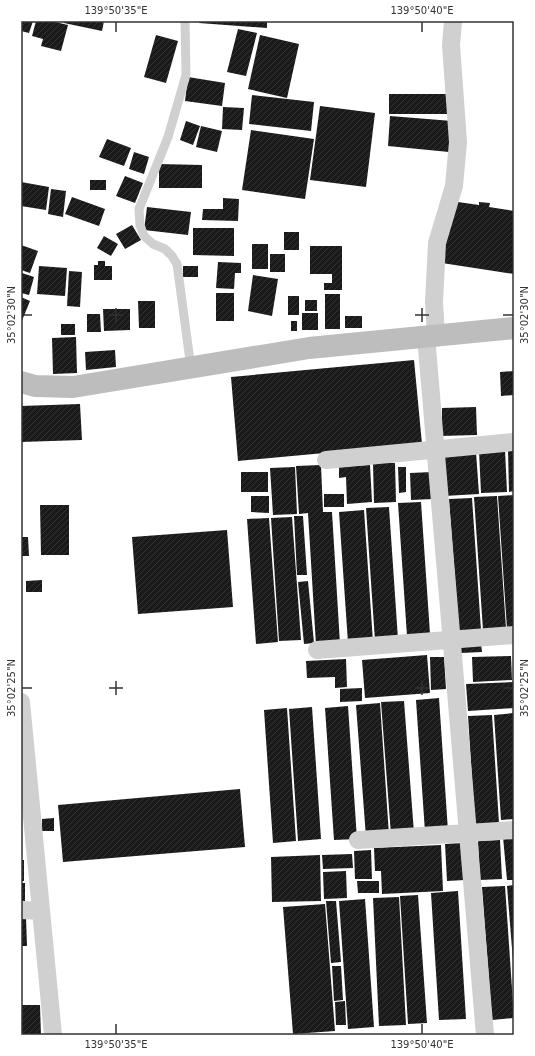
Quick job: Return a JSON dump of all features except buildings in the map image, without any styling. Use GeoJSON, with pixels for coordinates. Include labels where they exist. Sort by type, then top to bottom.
{"type":"FeatureCollection","features":[{"type":"Feature","properties":{"kind":"street"},"geometry":{"type":"LineString","coordinates":[[453,21],[451,45],[458,142],[454,186],[437,243],[431,336],[435,450],[485,1035]]}},
{"type":"Feature","properties":{"kind":"street"},"geometry":{"type":"LineString","coordinates":[[21,382],[36,386],[73,387],[310,348],[514,328]]}},
{"type":"Feature","properties":{"kind":"street"},"geometry":{"type":"LineString","coordinates":[[326,460],[514,442]]}},
{"type":"Feature","properties":{"kind":"street"},"geometry":{"type":"LineString","coordinates":[[316,650],[514,635]]}},
{"type":"Feature","properties":{"kind":"street"},"geometry":{"type":"LineString","coordinates":[[21,702],[24,769],[41,910],[53,1035]]}},
{"type":"Feature","properties":{"kind":"street"},"geometry":{"type":"LineString","coordinates":[[358,840],[514,830]]}},
{"type":"Feature","properties":{"kind":"street"},"geometry":{"type":"LineString","coordinates":[[21,910],[41,910]]}},
{"type":"Feature","properties":{"kind":"lane"},"geometry":{"type":"LineString","coordinates":[[185,21],[186,75],[168,137],[139,209],[140,225],[144,236],[152,244],[165,249],[177,264],[191,368]]}}]}
